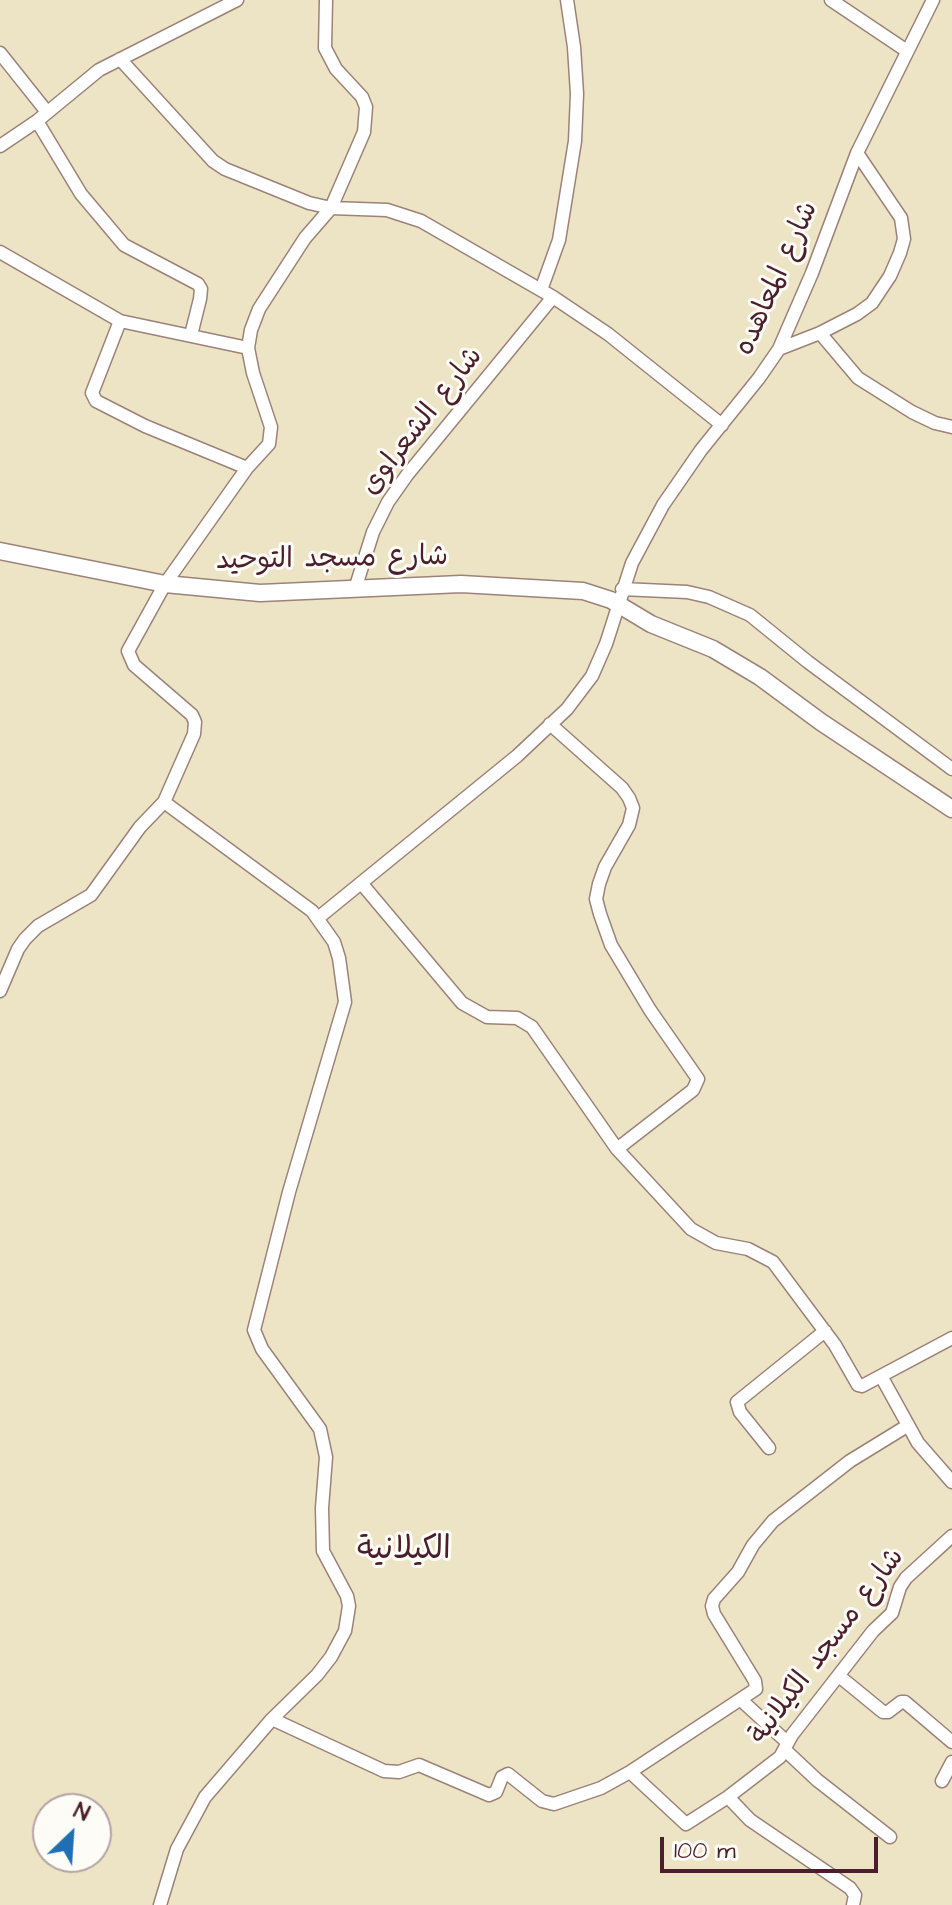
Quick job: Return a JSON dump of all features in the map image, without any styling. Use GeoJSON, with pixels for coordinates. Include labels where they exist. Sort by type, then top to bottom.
{"type":"FeatureCollection","features":[{"type":"Feature","properties":{"kind":"main road","name":"شارع مسجد التوحيد"},"geometry":{"type":"LineString","coordinates":[[0,551],[165,584],[260,593],[461,584],[540,586],[620,596],[651,624],[713,649],[760,677],[832,730],[952,809]]}},
{"type":"Feature","properties":{"kind":"street"},"geometry":{"type":"LineString","coordinates":[[0,146],[37,121],[99,70],[237,0]]}},
{"type":"Feature","properties":{"kind":"street"},"geometry":{"type":"LineString","coordinates":[[0,991],[25,939],[38,926],[91,895],[140,827],[164,802],[194,734],[194,717],[134,665],[128,651],[165,584],[247,468],[269,444],[269,418],[248,348],[251,330],[259,309],[305,238],[331,208],[364,132],[366,118],[362,97],[328,58],[324,39],[326,0]]}},
{"type":"Feature","properties":{"kind":"street"},"geometry":{"type":"LineString","coordinates":[[547,293],[562,227],[575,141],[577,94],[567,0]]}},
{"type":"Feature","properties":{"kind":"street"},"geometry":{"type":"LineString","coordinates":[[831,0],[907,51]]}},
{"type":"Feature","properties":{"kind":"street","name":"شارع المعاهده"},"geometry":{"type":"LineString","coordinates":[[318,918],[517,756],[567,709],[592,676],[606,644],[632,563],[663,505],[779,349],[812,273],[857,153],[933,0]]}},
{"type":"Feature","properties":{"kind":"street"},"geometry":{"type":"LineString","coordinates":[[0,53],[47,112]]}},
{"type":"Feature","properties":{"kind":"street"},"geometry":{"type":"LineString","coordinates":[[120,59],[213,161],[258,184],[309,203],[331,208],[387,210],[421,221],[547,293],[608,334],[722,425]]}},
{"type":"Feature","properties":{"kind":"street"},"geometry":{"type":"LineString","coordinates":[[37,121],[81,194],[124,245],[198,284],[200,299],[191,335]]}},
{"type":"Feature","properties":{"kind":"street"},"geometry":{"type":"LineString","coordinates":[[779,349],[857,314],[872,303],[890,276],[904,239],[901,218],[857,153]]}},
{"type":"Feature","properties":{"kind":"street"},"geometry":{"type":"LineString","coordinates":[[0,252],[120,321],[248,348]]}},
{"type":"Feature","properties":{"kind":"street","name":"شارع الشعراوى"},"geometry":{"type":"LineString","coordinates":[[355,589],[373,532],[388,502],[547,293]]}},
{"type":"Feature","properties":{"kind":"street"},"geometry":{"type":"LineString","coordinates":[[120,321],[92,393],[96,401],[145,426],[247,468]]}},
{"type":"Feature","properties":{"kind":"street"},"geometry":{"type":"LineString","coordinates":[[820,333],[858,378],[912,412],[952,427]]}},
{"type":"Feature","properties":{"kind":"street"},"geometry":{"type":"LineString","coordinates":[[620,596],[687,592],[709,597],[750,615],[952,769]]}},
{"type":"Feature","properties":{"kind":"street"},"geometry":{"type":"LineString","coordinates":[[550,724],[622,788],[629,798],[633,808],[632,819],[605,867],[596,899],[611,945],[650,1010],[698,1079],[693,1090],[617,1149]]}},
{"type":"Feature","properties":{"kind":"street"},"geometry":{"type":"LineString","coordinates":[[160,1905],[172,1863],[189,1822],[223,1773],[324,1666],[339,1644],[349,1619],[347,1596],[323,1551],[326,1457],[320,1429],[262,1349],[254,1330],[285,1207],[345,1002],[339,958],[334,942],[318,918],[289,892],[164,802]]}},
{"type":"Feature","properties":{"kind":"street"},"geometry":{"type":"LineString","coordinates":[[362,884],[462,1003],[487,1017],[517,1018],[532,1027],[617,1149],[691,1229],[716,1243],[748,1249],[773,1262],[825,1331],[858,1385],[862,1386],[952,1338]]}},
{"type":"Feature","properties":{"kind":"street"},"geometry":{"type":"LineString","coordinates":[[769,1448],[740,1412],[737,1402],[825,1331]]}},
{"type":"Feature","properties":{"kind":"street"},"geometry":{"type":"LineString","coordinates":[[881,1376],[907,1426],[932,1461],[952,1482]]}},
{"type":"Feature","properties":{"kind":"street"},"geometry":{"type":"LineString","coordinates":[[272,1719],[384,1771],[399,1772],[419,1765],[489,1795],[496,1792],[502,1777],[508,1774],[542,1801],[561,1804],[601,1788],[754,1692],[756,1685],[714,1614],[714,1599],[738,1572],[753,1545],[773,1521],[850,1461],[907,1426]]}},
{"type":"Feature","properties":{"kind":"street","name":"شارع مسجد الكيلانية"},"geometry":{"type":"LineString","coordinates":[[630,1772],[686,1824],[728,1797],[786,1746],[873,1631],[892,1613],[906,1578],[952,1536]]}},
{"type":"Feature","properties":{"kind":"street"},"geometry":{"type":"LineString","coordinates":[[839,1676],[883,1712],[905,1702],[952,1742]]}},
{"type":"Feature","properties":{"kind":"street"},"geometry":{"type":"LineString","coordinates":[[741,1700],[817,1780],[890,1837]]}},
{"type":"Feature","properties":{"kind":"street"},"geometry":{"type":"LineString","coordinates":[[942,1781],[952,1762]]}},
{"type":"Feature","properties":{"kind":"street"},"geometry":{"type":"LineString","coordinates":[[728,1797],[750,1820],[850,1888],[855,1895],[853,1905]]}},
{"type":"Feature","properties":{"kind":"district","name":"الكيلانية"},"geometry":{"type":"Point","coordinates":[404,1551]}}]}
